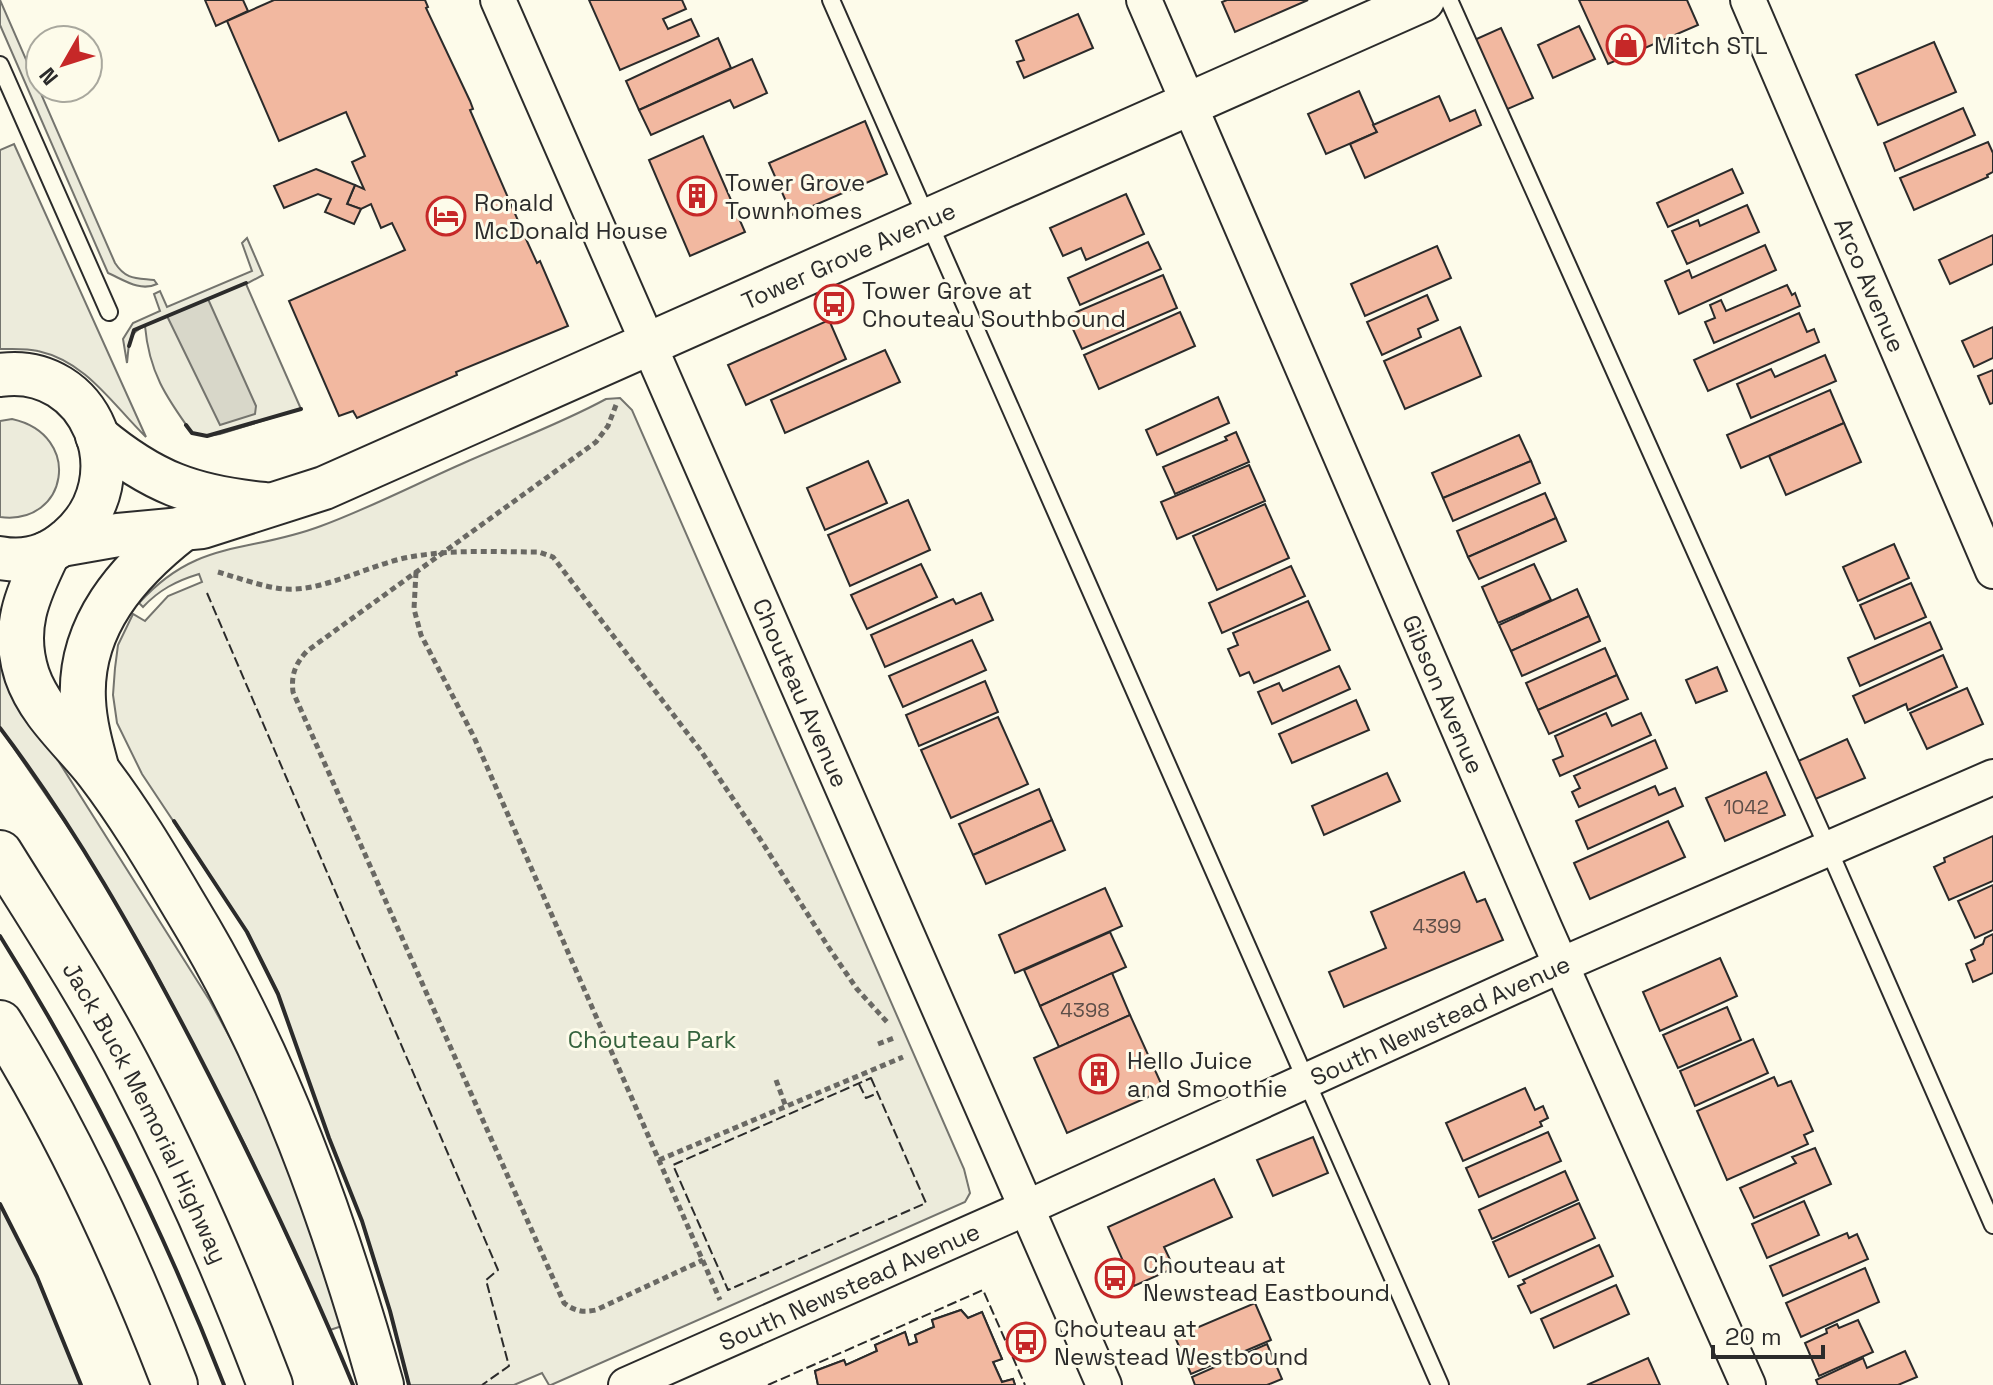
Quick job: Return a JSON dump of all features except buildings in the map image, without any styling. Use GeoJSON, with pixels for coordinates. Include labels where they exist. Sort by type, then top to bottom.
{"type":"FeatureCollection","features":[{"type":"Feature","properties":{"kind":"highway"},"geometry":{"type":"LineString","coordinates":[[98,773],[86,730],[82,698],[85,667],[95,633],[119,587],[182,529]]}},
{"type":"Feature","properties":{"kind":"highway"},"geometry":{"type":"LineString","coordinates":[[54,550],[32,585],[22,612],[20,651],[28,679],[42,705],[98,773],[200,931],[249,1023],[285,1101],[320,1190],[350,1275],[381,1385]]}},
{"type":"Feature","properties":{"kind":"highway","name":"Jack Buck Memorial Highway"},"geometry":{"type":"LineString","coordinates":[[0,853],[68,961],[133,1076],[199,1211],[270,1385]]}},
{"type":"Feature","properties":{"kind":"highway"},"geometry":{"type":"LineString","coordinates":[[3,1031],[106,1224],[175,1385]]}},
{"type":"Feature","properties":{"kind":"street","name":"Chouteau Avenue"},"geometry":{"type":"LineString","coordinates":[[498,0],[1104,1385]]}},
{"type":"Feature","properties":{"kind":"street","name":"Gibson Avenue"},"geometry":{"type":"LineString","coordinates":[[1144,0],[1561,965],[1748,1385]]}},
{"type":"Feature","properties":{"kind":"street","name":"Tower Grove Avenue"},"geometry":{"type":"LineString","coordinates":[[0,558],[25,559],[118,535],[226,522],[324,488],[1423,0]]}},
{"type":"Feature","properties":{"kind":"street","name":"Arco Avenue"},"geometry":{"type":"LineString","coordinates":[[1748,0],[1993,571]]}},
{"type":"Feature","properties":{"kind":"street","name":"Tower Grove Avenue"},"geometry":{"type":"LineString","coordinates":[[0,375],[23,374],[56,385],[84,410],[97,436],[104,459],[99,499],[83,524],[54,550]]}},
{"type":"Feature","properties":{"kind":"street","name":"Tower Grove Avenue"},"geometry":{"type":"LineString","coordinates":[[97,436],[136,466],[176,486],[225,499],[273,505]]}},
{"type":"Feature","properties":{"kind":"street","name":"South Newstead Avenue"},"geometry":{"type":"LineString","coordinates":[[640,1382],[1561,965],[1993,777]]}},
{"type":"Feature","properties":{"kind":"lane"},"geometry":{"type":"LineString","coordinates":[[831,0],[1440,1385]]}},
{"type":"Feature","properties":{"kind":"lane"},"geometry":{"type":"LineString","coordinates":[[1449,0],[1993,1225]]}},
{"type":"Feature","properties":{"kind":"lane"},"geometry":{"type":"LineString","coordinates":[[0,65],[109,312]]}},
{"type":"Feature","properties":{"kind":"path"},"geometry":{"type":"LineString","coordinates":[[616,405],[608,426],[596,442],[307,651],[295,667],[293,692],[564,1303],[584,1313],[596,1310],[703,1260]]}},
{"type":"Feature","properties":{"kind":"path"},"geometry":{"type":"LineString","coordinates":[[218,572],[284,589],[303,588],[384,562],[441,552],[539,552],[553,557],[701,751],[857,989],[887,1022]]}},
{"type":"Feature","properties":{"kind":"path"},"geometry":{"type":"LineString","coordinates":[[416,572],[414,609],[421,635],[474,737],[720,1300]]}},
{"type":"Feature","properties":{"kind":"path"},"geometry":{"type":"LineString","coordinates":[[878,1044],[894,1038]]}},
{"type":"Feature","properties":{"kind":"path"},"geometry":{"type":"LineString","coordinates":[[659,1160],[903,1057]]}},
{"type":"Feature","properties":{"kind":"path"},"geometry":{"type":"LineString","coordinates":[[862,1074],[865,1081]]}},
{"type":"Feature","properties":{"kind":"path"},"geometry":{"type":"LineString","coordinates":[[776,1080],[786,1107]]}},
{"type":"Feature","properties":{"kind":"green space"},"geometry":{"type":"Polygon","coordinates":[[[0,0],[24,55],[24,80],[0,25],[0,0]]]}},
{"type":"Feature","properties":{"kind":"green space"},"geometry":{"type":"Polygon","coordinates":[[[34,104],[45,104],[119,269],[127,275],[154,280],[157,284],[138,286],[108,273],[34,104]]]}},
{"type":"Feature","properties":{"kind":"green space"},"geometry":{"type":"Polygon","coordinates":[[[14,144],[146,437],[98,386],[71,364],[38,351],[0,349],[0,150],[14,144]]]}},
{"type":"Feature","properties":{"kind":"green space"},"geometry":{"type":"Polygon","coordinates":[[[247,238],[263,275],[246,284],[301,409],[220,434],[207,436],[192,433],[160,383],[150,357],[145,326],[132,336],[127,363],[123,339],[133,323],[160,311],[154,294],[160,291],[167,307],[252,271],[242,243],[247,238]]]}},
{"type":"Feature","properties":{"kind":"green space","name":"Chouteau Park"},"geometry":{"type":"Polygon","coordinates":[[[620,398],[632,410],[964,1169],[970,1193],[965,1202],[551,1385],[542,1373],[514,1385],[409,1385],[362,1221],[278,994],[247,932],[142,774],[117,723],[113,695],[118,645],[133,614],[145,621],[168,596],[202,582],[199,574],[175,583],[143,607],[139,603],[182,567],[203,557],[321,526],[606,399],[620,398]]]}},
{"type":"Feature","properties":{"kind":"green space"},"geometry":{"type":"Polygon","coordinates":[[[12,419],[35,428],[50,442],[58,459],[58,477],[53,494],[41,508],[23,516],[0,517],[0,421],[12,419]]]}},
{"type":"Feature","properties":{"kind":"green space"},"geometry":{"type":"Polygon","coordinates":[[[0,630],[23,705],[210,1001],[235,1047],[284,1155],[342,1326],[330,1330],[246,1147],[151,963],[81,846],[0,728],[0,630]]]}},
{"type":"Feature","properties":{"kind":"green space"},"geometry":{"type":"Polygon","coordinates":[[[0,1204],[37,1277],[81,1385],[0,1385],[0,1204]]]}},
{"type":"Feature","properties":{"kind":"shaded area"},"geometry":{"type":"Polygon","coordinates":[[[208,299],[256,406],[255,414],[220,425],[167,316],[208,299]]]}},
{"type":"Feature","properties":{"kind":"fence"},"geometry":{"type":"LineString","coordinates":[[207,593],[498,1270],[486,1280],[509,1366],[482,1385]]}},
{"type":"Feature","properties":{"kind":"fence"},"geometry":{"type":"LineString","coordinates":[[871,1078],[926,1203],[728,1290],[673,1165],[871,1078]]}},
{"type":"Feature","properties":{"kind":"fence"},"geometry":{"type":"LineString","coordinates":[[859,1084],[866,1098],[878,1093]]}},
{"type":"Feature","properties":{"kind":"fence"},"geometry":{"type":"LineString","coordinates":[[768,1385],[983,1290],[1025,1385]]}},
{"type":"Feature","properties":{"kind":"wall"},"geometry":{"type":"LineString","coordinates":[[129,346],[134,330],[246,283]]}},
{"type":"Feature","properties":{"kind":"wall"},"geometry":{"type":"LineString","coordinates":[[186,425],[192,433],[207,436],[301,409]]}},
{"type":"Feature","properties":{"kind":"wall"},"geometry":{"type":"LineString","coordinates":[[0,728],[79,843],[171,1003],[277,1213],[353,1385]]}},
{"type":"Feature","properties":{"kind":"wall"},"geometry":{"type":"LineString","coordinates":[[174,821],[247,932],[278,994],[362,1221],[409,1385]]}},
{"type":"Feature","properties":{"kind":"wall"},"geometry":{"type":"LineString","coordinates":[[0,936],[64,1044],[122,1155],[176,1269],[224,1385]]}},
{"type":"Feature","properties":{"kind":"wall"},"geometry":{"type":"LineString","coordinates":[[0,1204],[37,1277],[81,1385]]}},
{"type":"Feature","properties":{"kind":"place","name":"Mitch STL"},"geometry":{"type":"Point","coordinates":[1626,45]}},
{"type":"Feature","properties":{"kind":"place","name":"Tower Grove Townhomes"},"geometry":{"type":"Point","coordinates":[697,196]}},
{"type":"Feature","properties":{"kind":"place","name":"Ronald McDonald House"},"geometry":{"type":"Point","coordinates":[446,216]}},
{"type":"Feature","properties":{"kind":"place","name":"Tower Grove at Chouteau Southbound"},"geometry":{"type":"Point","coordinates":[834,304]}},
{"type":"Feature","properties":{"kind":"place","name":"Hello Juice and Smoothie"},"geometry":{"type":"Point","coordinates":[1099,1074]}},
{"type":"Feature","properties":{"kind":"place","name":"Chouteau at Newstead Eastbound"},"geometry":{"type":"Point","coordinates":[1115,1278]}},
{"type":"Feature","properties":{"kind":"place","name":"Chouteau at Newstead Westbound"},"geometry":{"type":"Point","coordinates":[1026,1342]}}]}
